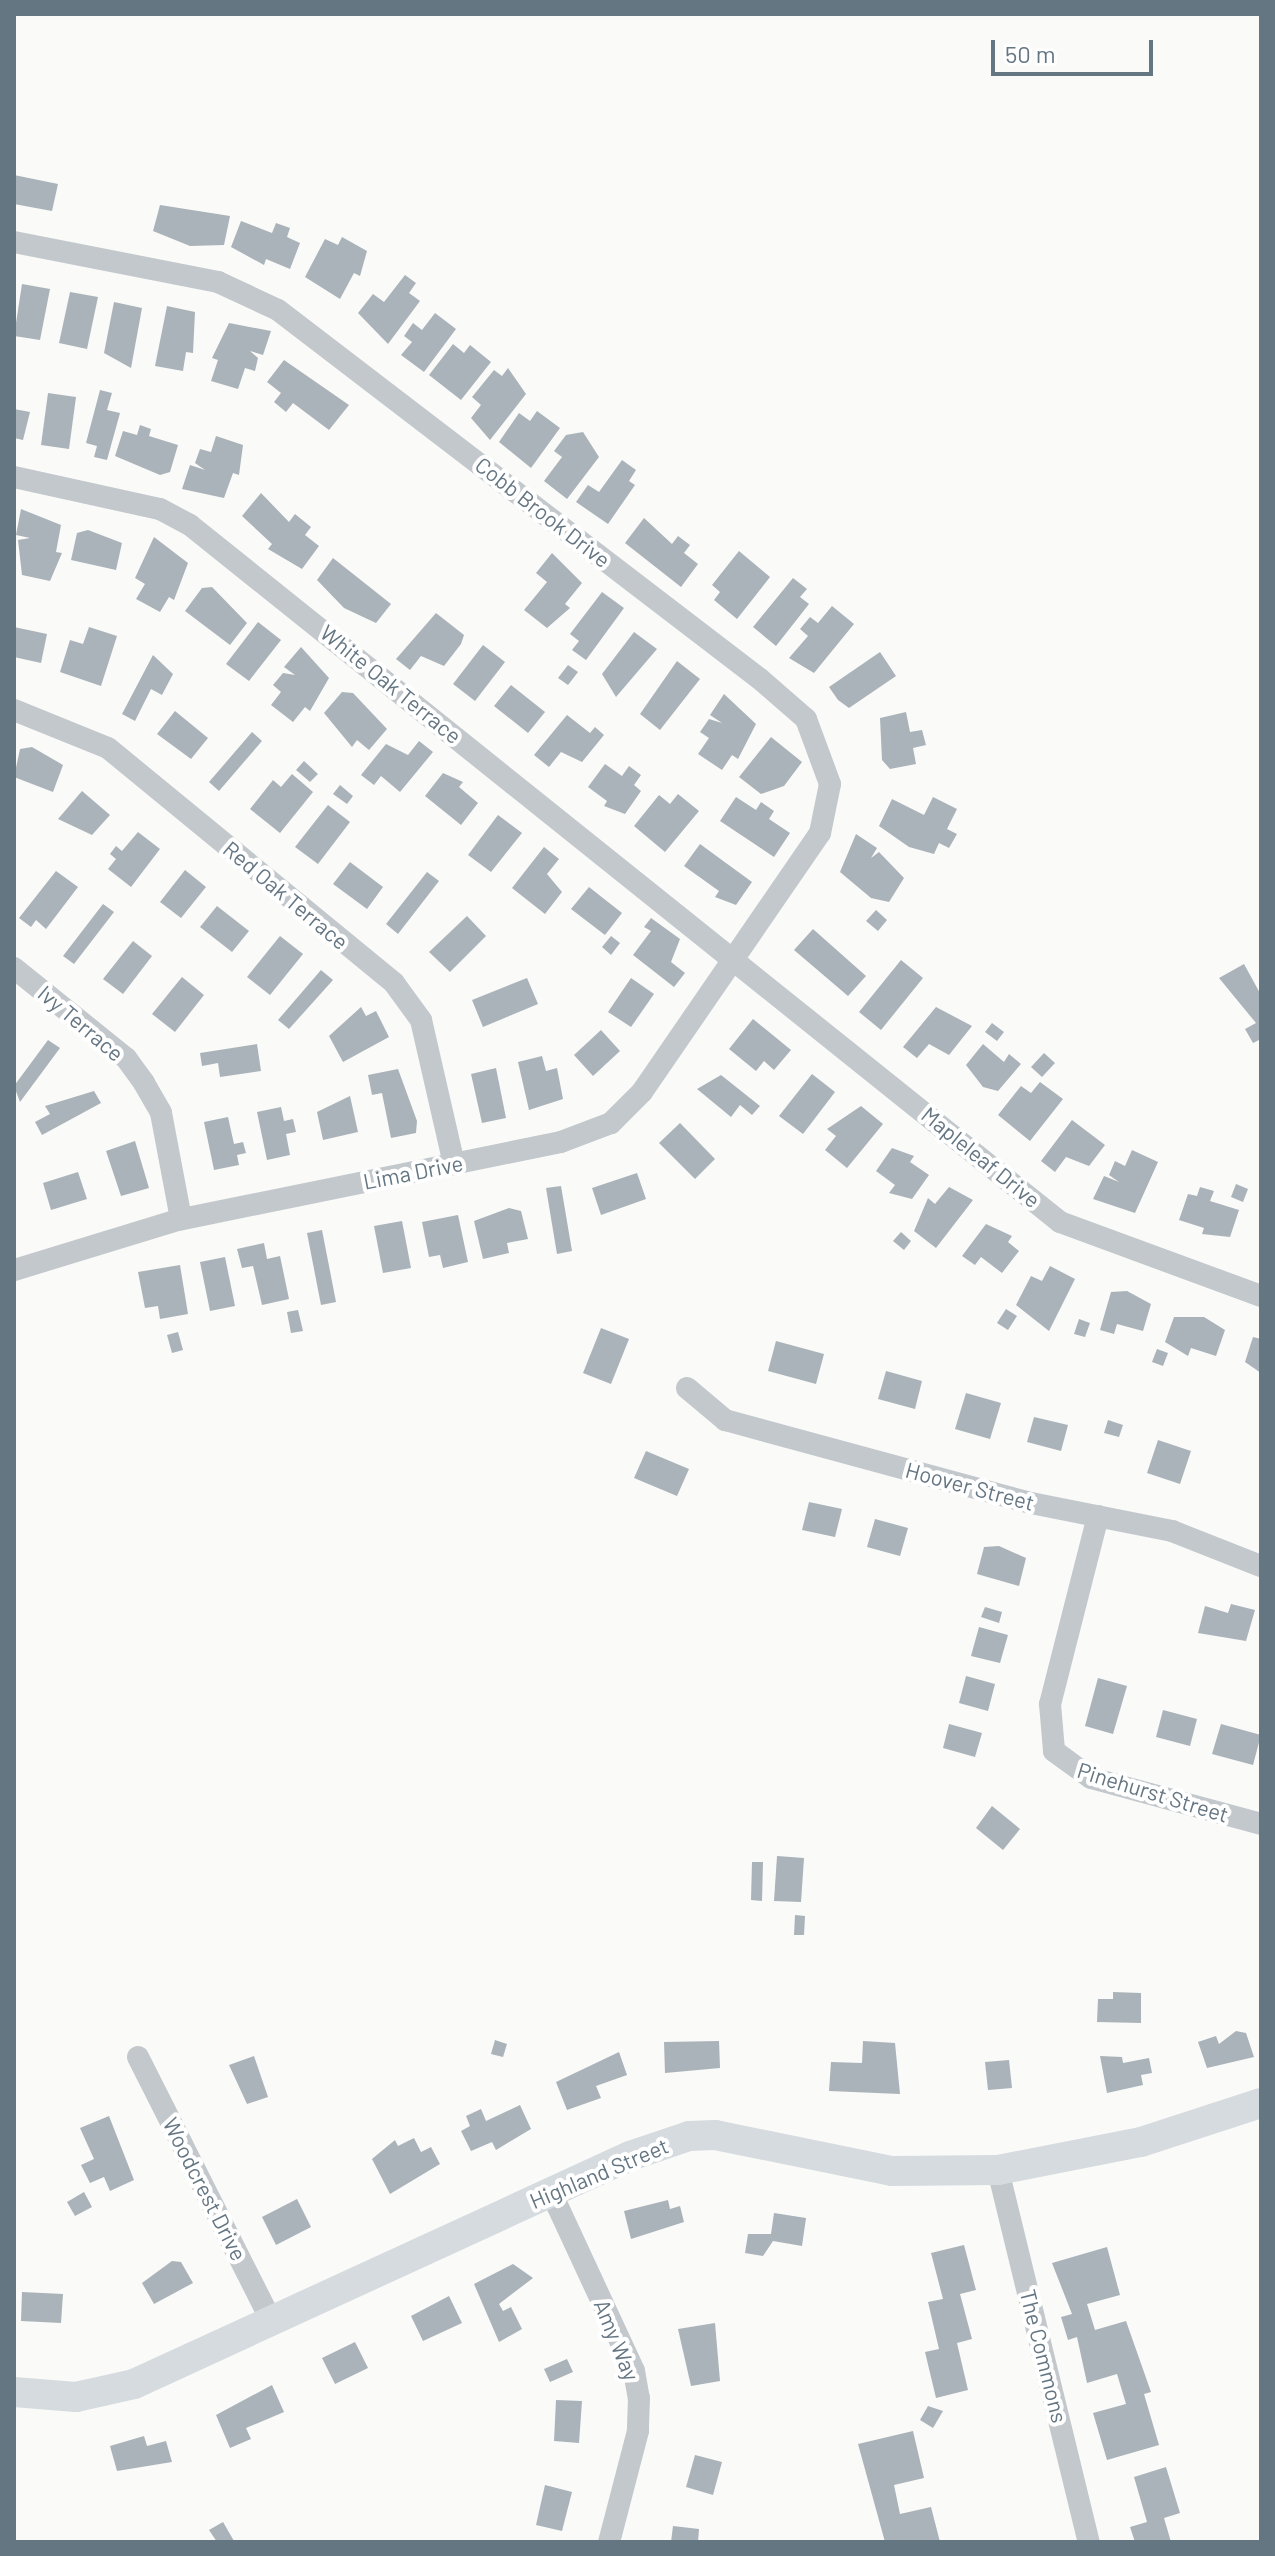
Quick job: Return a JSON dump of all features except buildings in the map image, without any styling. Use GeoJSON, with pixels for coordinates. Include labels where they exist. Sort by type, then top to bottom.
{"type":"FeatureCollection","features":[{"type":"Feature","properties":{"kind":"street","name":"Cobb Brook Drive"},"geometry":{"type":"LineString","coordinates":[[14,242],[255,295],[806,719],[825,756],[829,812],[734,958]]}},
{"type":"Feature","properties":{"kind":"street","name":"White Oak Terrace"},"geometry":{"type":"LineString","coordinates":[[14,477],[160,509],[190,525],[734,958]]}},
{"type":"Feature","properties":{"kind":"street","name":"Red Oak Terrace"},"geometry":{"type":"LineString","coordinates":[[14,710],[108,748],[394,983],[421,1020],[454,1164]]}},
{"type":"Feature","properties":{"kind":"street","name":"Lima Drive"},"geometry":{"type":"LineString","coordinates":[[14,1270],[181,1219],[578,1138],[611,1123],[642,1092],[734,958]]}},
{"type":"Feature","properties":{"kind":"street","name":"Mapleleaf Drive"},"geometry":{"type":"LineString","coordinates":[[734,958],[1060,1222],[1261,1296]]}},
{"type":"Feature","properties":{"kind":"street","name":"Ivy Terrace"},"geometry":{"type":"LineString","coordinates":[[14,968],[126,1058],[144,1083],[161,1113],[181,1219]]}},
{"type":"Feature","properties":{"kind":"street","name":"Hoover Street"},"geometry":{"type":"LineString","coordinates":[[687,1388],[725,1420],[1098,1516],[1172,1531],[1261,1566]]}},
{"type":"Feature","properties":{"kind":"street","name":"Pinehurst Street"},"geometry":{"type":"LineString","coordinates":[[1098,1516],[1050,1704],[1054,1751],[1091,1778],[1261,1824]]}},
{"type":"Feature","properties":{"kind":"street","name":"Woodcrest Drive"},"geometry":{"type":"LineString","coordinates":[[138,2057],[272,2322]]}},
{"type":"Feature","properties":{"kind":"street","name":"Highland Street"},"geometry":{"type":"LineString","coordinates":[[14,2392],[45,2398],[106,2392],[272,2322],[551,2192],[689,2136],[715,2135],[892,2171],[998,2170],[1183,2131],[1261,2103]]}},
{"type":"Feature","properties":{"kind":"street","name":"The Commons"},"geometry":{"type":"LineString","coordinates":[[998,2170],[1089,2542]]}},
{"type":"Feature","properties":{"kind":"street","name":"Amy Way"},"geometry":{"type":"LineString","coordinates":[[551,2192],[634,2371],[639,2398],[638,2431],[609,2542]]}}]}
